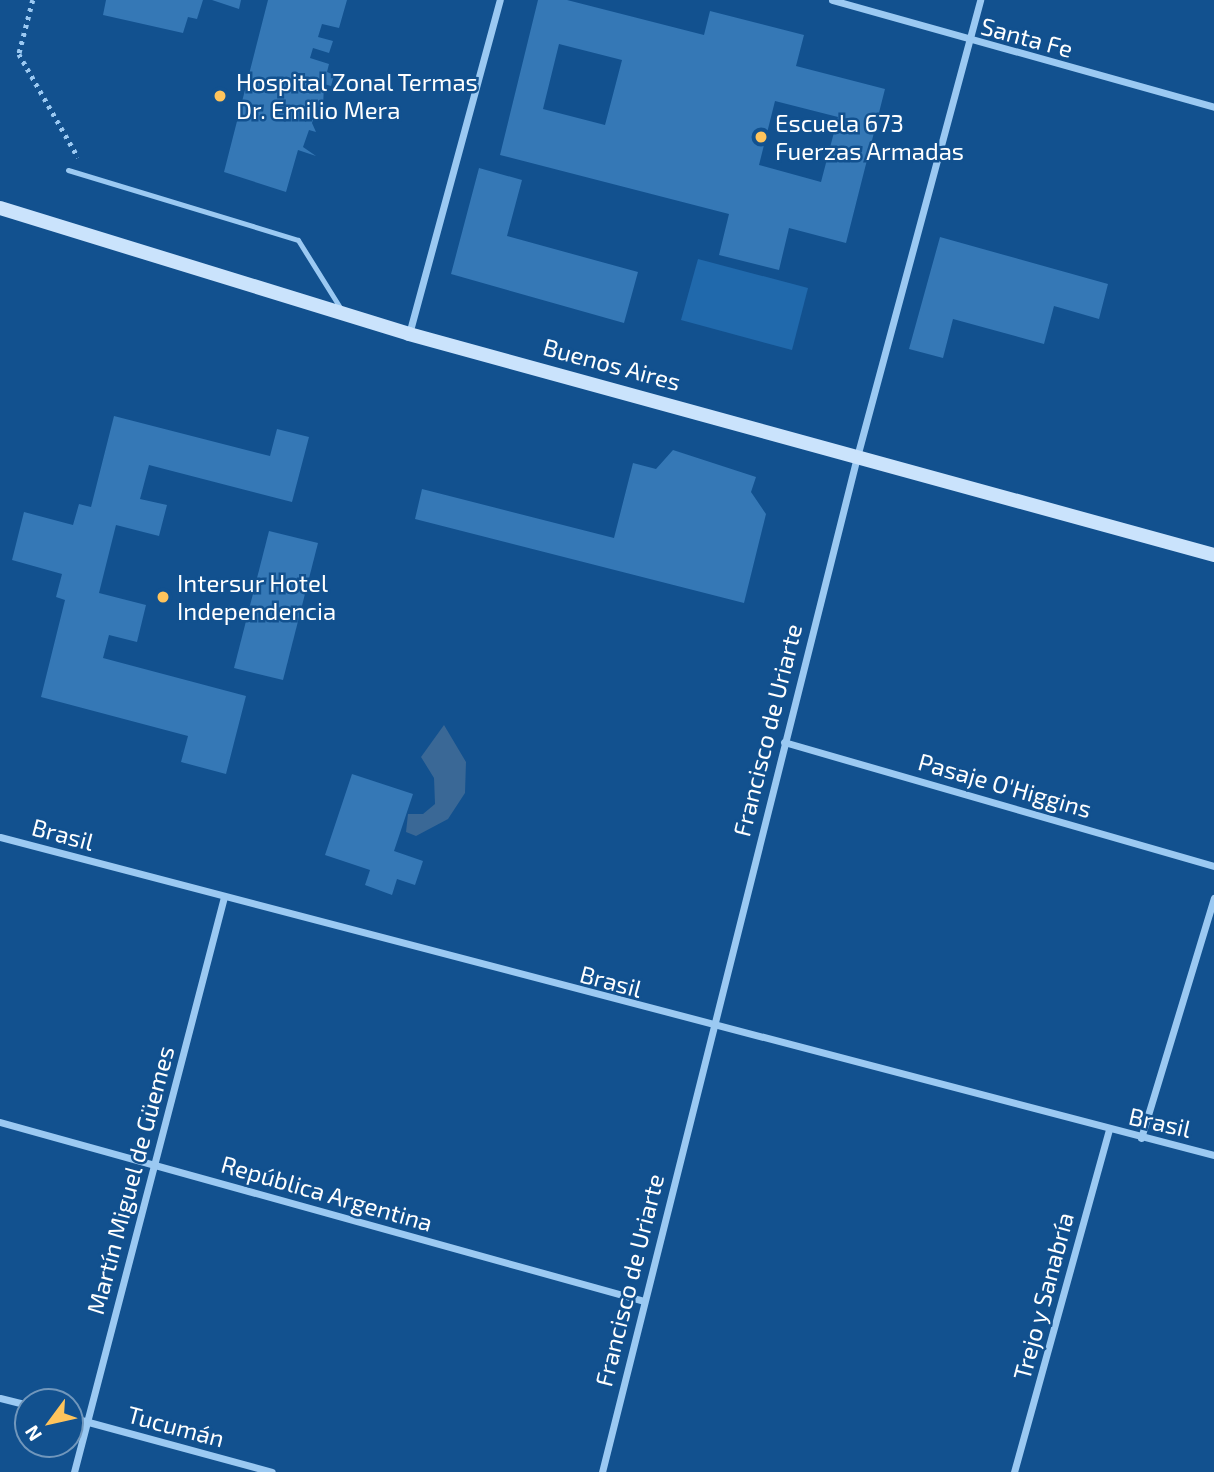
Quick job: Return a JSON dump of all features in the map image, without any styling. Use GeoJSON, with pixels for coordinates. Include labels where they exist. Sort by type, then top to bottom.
{"type":"FeatureCollection","features":[{"type":"Feature","properties":{"kind":"main road","name":"Buenos Aires"},"geometry":{"type":"LineString","coordinates":[[0,208],[409,334],[858,453],[1214,555]]}},
{"type":"Feature","properties":{"kind":"street"},"geometry":{"type":"LineString","coordinates":[[409,334],[500,0]]}},
{"type":"Feature","properties":{"kind":"street","name":"Santa Fe"},"geometry":{"type":"LineString","coordinates":[[832,0],[969,42],[1214,107]]}},
{"type":"Feature","properties":{"kind":"street","name":"Francisco de Uriarte"},"geometry":{"type":"LineString","coordinates":[[602,1472],[784,741],[858,453],[980,0]]}},
{"type":"Feature","properties":{"kind":"street","name":"Pasaje O'Higgins"},"geometry":{"type":"LineString","coordinates":[[784,741],[1214,866]]}},
{"type":"Feature","properties":{"kind":"street","name":"Brasil"},"geometry":{"type":"LineString","coordinates":[[0,837],[712,1027],[1214,1155]]}},
{"type":"Feature","properties":{"kind":"street","name":"Martín Miguel de Güemes"},"geometry":{"type":"LineString","coordinates":[[74,1472],[224,897]]}},
{"type":"Feature","properties":{"kind":"street"},"geometry":{"type":"LineString","coordinates":[[1141,1138],[1214,898]]}},
{"type":"Feature","properties":{"kind":"street","name":"República Argentina"},"geometry":{"type":"LineString","coordinates":[[0,1122],[644,1301]]}},
{"type":"Feature","properties":{"kind":"street","name":"Trejo y Sanabría"},"geometry":{"type":"LineString","coordinates":[[1014,1472],[1108,1130]]}},
{"type":"Feature","properties":{"kind":"street","name":"Tucumán"},"geometry":{"type":"LineString","coordinates":[[84,1420],[272,1472]]}},
{"type":"Feature","properties":{"kind":"lane"},"geometry":{"type":"LineString","coordinates":[[68,170],[298,240],[343,312]]}},
{"type":"Feature","properties":{"kind":"path"},"geometry":{"type":"LineString","coordinates":[[33,0],[19,54],[73,139],[83,174]]}},
{"type":"Feature","properties":{"kind":"shaded area"},"geometry":{"type":"Polygon","coordinates":[[[698,259],[808,288],[792,350],[681,320],[698,259]]]}},
{"type":"Feature","properties":{"kind":"shaded area"},"geometry":{"type":"Polygon","coordinates":[[[444,725],[466,762],[465,793],[448,819],[416,836],[406,832],[408,814],[423,814],[435,804],[434,778],[421,757],[444,725]]]}},
{"type":"Feature","properties":{"kind":"building"},"geometry":{"type":"Polygon","coordinates":[[[106,0],[203,0],[197,19],[188,17],[183,33],[103,15],[106,0]]]}},
{"type":"Feature","properties":{"kind":"building"},"geometry":{"type":"Polygon","coordinates":[[[212,0],[241,0],[239,9],[212,0]]]}},
{"type":"Feature","properties":{"kind":"building"},"geometry":{"type":"Polygon","coordinates":[[[268,0],[347,0],[339,28],[322,24],[318,37],[333,41],[329,53],[313,48],[310,58],[329,64],[327,72],[334,75],[331,86],[324,84],[323,108],[317,106],[312,123],[316,132],[309,130],[303,147],[316,156],[298,150],[286,192],[224,172],[268,0]]]}},
{"type":"Feature","properties":{"kind":"building"},"geometry":{"type":"Polygon","coordinates":[[[538,0],[567,0],[704,35],[710,11],[804,35],[796,66],[885,89],[846,243],[789,228],[779,270],[719,255],[729,214],[500,155],[538,0]],[[559,44],[543,109],[605,125],[622,60],[559,44]],[[775,101],[759,165],[821,182],[838,117],[775,101]]]}},
{"type":"Feature","properties":{"kind":"building"},"geometry":{"type":"Polygon","coordinates":[[[479,168],[522,180],[507,236],[638,272],[624,323],[451,274],[479,168]]]}},
{"type":"Feature","properties":{"kind":"building"},"geometry":{"type":"Polygon","coordinates":[[[940,237],[1108,284],[1099,319],[1054,306],[1044,344],[953,319],[943,358],[909,349],[940,237]]]}},
{"type":"Feature","properties":{"kind":"building"},"geometry":{"type":"Polygon","coordinates":[[[114,416],[270,456],[277,429],[309,437],[292,502],[149,465],[140,499],[167,505],[159,536],[116,525],[99,593],[146,605],[137,642],[109,635],[103,658],[246,696],[226,774],[181,762],[188,736],[41,697],[65,600],[56,597],[62,574],[12,560],[24,512],[73,525],[79,504],[91,507],[114,416]]]}},
{"type":"Feature","properties":{"kind":"building"},"geometry":{"type":"Polygon","coordinates":[[[673,450],[756,477],[751,492],[766,514],[744,603],[415,519],[422,489],[614,538],[633,463],[656,469],[673,450]]]}},
{"type":"Feature","properties":{"kind":"building"},"geometry":{"type":"Polygon","coordinates":[[[269,531],[318,543],[283,680],[234,668],[269,531]]]}},
{"type":"Feature","properties":{"kind":"building"},"geometry":{"type":"Polygon","coordinates":[[[352,774],[413,794],[394,851],[423,861],[415,885],[397,879],[392,895],[365,885],[370,870],[325,855],[352,774]]]}},
{"type":"Feature","properties":{"kind":"place","name":"Hospital Zonal Termas Dr. Emilio Mera"},"geometry":{"type":"Point","coordinates":[220,96]}},
{"type":"Feature","properties":{"kind":"place","name":"Escuela 673 Fuerzas Armadas"},"geometry":{"type":"Point","coordinates":[761,137]}},
{"type":"Feature","properties":{"kind":"place","name":"Intersur Hotel Independencia"},"geometry":{"type":"Point","coordinates":[163,597]}}]}
